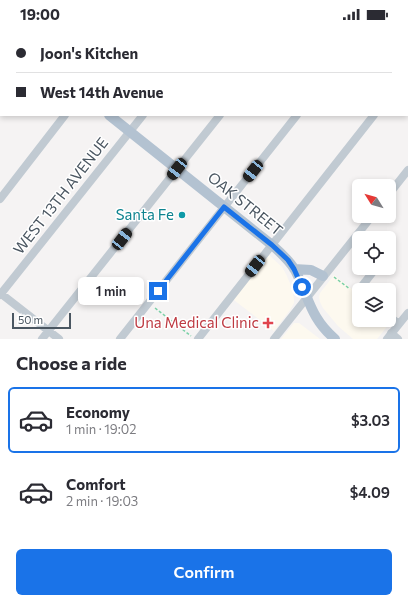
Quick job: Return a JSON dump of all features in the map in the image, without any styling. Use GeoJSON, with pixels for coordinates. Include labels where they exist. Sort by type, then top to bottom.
{"type":"FeatureCollection","features":[{"type":"Feature","properties":{"kind":"main road","name":"OAK STREET"},"geometry":{"type":"LineString","coordinates":[[110,116],[272,245],[288,260],[294,269],[313,313],[324,329],[335,339]]}},
{"type":"Feature","properties":{"kind":"main road"},"geometry":{"type":"LineString","coordinates":[[294,269],[311,270],[323,276]]}},
{"type":"Feature","properties":{"kind":"street"},"geometry":{"type":"LineString","coordinates":[[0,199],[64,116]]}},
{"type":"Feature","properties":{"kind":"street","name":"WEST 13TH AVENUE"},"geometry":{"type":"LineString","coordinates":[[0,294],[142,116]]}},
{"type":"Feature","properties":{"kind":"street"},"geometry":{"type":"LineString","coordinates":[[42,339],[219,116]]}},
{"type":"Feature","properties":{"kind":"street"},"geometry":{"type":"LineString","coordinates":[[120,339],[296,116]]}},
{"type":"Feature","properties":{"kind":"street"},"geometry":{"type":"LineString","coordinates":[[196,339],[373,116]]}},
{"type":"Feature","properties":{"kind":"street"},"geometry":{"type":"LineString","coordinates":[[396,185],[408,170]]}},
{"type":"Feature","properties":{"kind":"street"},"geometry":{"type":"LineString","coordinates":[[274,339],[366,223]]}},
{"type":"Feature","properties":{"kind":"street"},"geometry":{"type":"LineString","coordinates":[[0,294],[59,339]]}},
{"type":"Feature","properties":{"kind":"street"},"geometry":{"type":"LineString","coordinates":[[398,339],[389,336],[408,313]]}},
{"type":"Feature","properties":{"kind":"path"},"geometry":{"type":"LineString","coordinates":[[334,277],[352,290]]}},
{"type":"Feature","properties":{"kind":"path"},"geometry":{"type":"LineString","coordinates":[[149,303],[196,339]]}},
{"type":"Feature","properties":{"kind":"shaded area"},"geometry":{"type":"Polygon","coordinates":[[[269,255],[282,267],[286,274],[292,288],[294,299],[294,303],[290,310],[274,331],[230,297],[269,255]]]}},
{"type":"Feature","properties":{"kind":"shaded area"},"geometry":{"type":"Polygon","coordinates":[[[334,275],[352,289],[352,327],[387,327],[377,339],[353,339],[338,326],[323,308],[319,297],[320,293],[334,275]]]}},
{"type":"Feature","properties":{"kind":"shaded area"},"geometry":{"type":"Polygon","coordinates":[[[294,323],[299,323],[320,339],[281,339],[294,323]]]}},
{"type":"Feature","properties":{"kind":"place","name":"Santa Fe"},"geometry":{"type":"Point","coordinates":[182,215]}},
{"type":"Feature","properties":{"kind":"place","name":"Una Medical Clinic"},"geometry":{"type":"Point","coordinates":[268,323]}},
{"type":"Feature","properties":{"kind":"route"},"geometry":{"type":"LineString","coordinates":[[158,291],[224,207],[272,245],[288,260],[302,287]]}}]}
